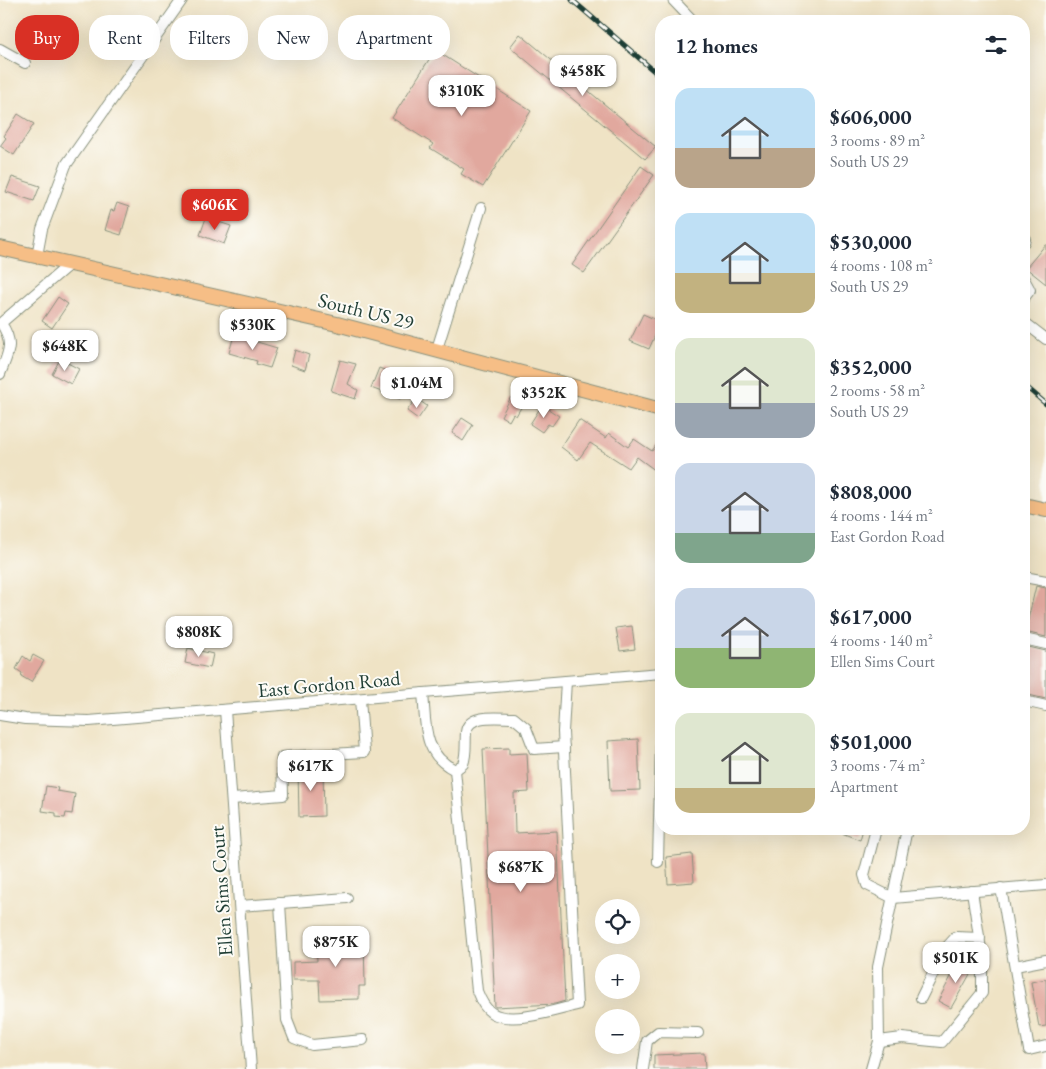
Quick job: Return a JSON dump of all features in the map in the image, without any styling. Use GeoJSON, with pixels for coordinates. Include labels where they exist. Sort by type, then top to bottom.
{"type":"FeatureCollection","features":[{"type":"Feature","properties":{"kind":"main road","name":"South US 29"},"geometry":{"type":"LineString","coordinates":[[0,248],[338,324],[655,408]]}},
{"type":"Feature","properties":{"kind":"main road"},"geometry":{"type":"LineString","coordinates":[[1030,506],[1046,510]]}},
{"type":"Feature","properties":{"kind":"street"},"geometry":{"type":"LineString","coordinates":[[37,256],[42,229],[66,165],[182,0]]}},
{"type":"Feature","properties":{"kind":"street"},"geometry":{"type":"LineString","coordinates":[[673,0],[687,15]]}},
{"type":"Feature","properties":{"kind":"street"},"geometry":{"type":"LineString","coordinates":[[0,49],[25,63]]}},
{"type":"Feature","properties":{"kind":"street"},"geometry":{"type":"LineString","coordinates":[[437,349],[481,208]]}},
{"type":"Feature","properties":{"kind":"street"},"geometry":{"type":"LineString","coordinates":[[0,374],[11,346],[8,333],[1,324],[71,263]]}},
{"type":"Feature","properties":{"kind":"street"},"geometry":{"type":"LineString","coordinates":[[1030,327],[1046,339]]}},
{"type":"Feature","properties":{"kind":"street"},"geometry":{"type":"LineString","coordinates":[[1030,578],[1046,581]]}},
{"type":"Feature","properties":{"kind":"street"},"geometry":{"type":"LineString","coordinates":[[1030,640],[1046,644]]}},
{"type":"Feature","properties":{"kind":"street","name":"East Gordon Road"},"geometry":{"type":"LineString","coordinates":[[0,716],[25,719],[89,721],[655,673]]}},
{"type":"Feature","properties":{"kind":"street"},"geometry":{"type":"LineString","coordinates":[[455,770],[477,991],[482,1004],[491,1013],[501,1017],[533,1015],[578,1005],[574,984],[564,747],[566,680]]}},
{"type":"Feature","properties":{"kind":"street"},"geometry":{"type":"LineString","coordinates":[[423,693],[429,746],[437,758],[455,770]]}},
{"type":"Feature","properties":{"kind":"street"},"geometry":{"type":"LineString","coordinates":[[232,799],[283,795],[282,757],[364,752],[360,698]]}},
{"type":"Feature","properties":{"kind":"street"},"geometry":{"type":"LineString","coordinates":[[1030,702],[1046,706]]}},
{"type":"Feature","properties":{"kind":"street","name":"Ellen Sims Court"},"geometry":{"type":"LineString","coordinates":[[225,710],[251,1069]]}},
{"type":"Feature","properties":{"kind":"street"},"geometry":{"type":"LineString","coordinates":[[455,770],[463,764],[466,730],[468,724],[474,719],[514,718],[526,728],[534,748],[564,747]]}},
{"type":"Feature","properties":{"kind":"street"},"geometry":{"type":"LineString","coordinates":[[658,862],[659,835]]}},
{"type":"Feature","properties":{"kind":"street"},"geometry":{"type":"LineString","coordinates":[[874,835],[864,875],[867,885],[892,898],[1046,884]]}},
{"type":"Feature","properties":{"kind":"street"},"geometry":{"type":"LineString","coordinates":[[871,1069],[880,1041],[878,967],[907,835]]}},
{"type":"Feature","properties":{"kind":"street"},"geometry":{"type":"LineString","coordinates":[[1001,888],[1029,1050],[1046,1046]]}},
{"type":"Feature","properties":{"kind":"street"},"geometry":{"type":"LineString","coordinates":[[880,1041],[902,1038],[942,1042],[982,993],[982,956],[972,891]]}},
{"type":"Feature","properties":{"kind":"street"},"geometry":{"type":"LineString","coordinates":[[240,906],[347,898]]}},
{"type":"Feature","properties":{"kind":"street"},"geometry":{"type":"LineString","coordinates":[[280,903],[287,1020],[294,1038],[312,1045],[363,1040]]}},
{"type":"Feature","properties":{"kind":"street"},"geometry":{"type":"LineString","coordinates":[[921,998],[945,949],[956,937],[980,938]]}},
{"type":"Feature","properties":{"kind":"street"},"geometry":{"type":"LineString","coordinates":[[1015,966],[1046,960]]}},
{"type":"Feature","properties":{"kind":"street"},"geometry":{"type":"LineString","coordinates":[[642,1069],[647,1041],[658,1032],[698,1033]]}},
{"type":"Feature","properties":{"kind":"building"},"geometry":{"type":"Polygon","coordinates":[[[520,34],[655,148],[645,159],[510,47],[520,34]]]}},
{"type":"Feature","properties":{"kind":"building"},"geometry":{"type":"Polygon","coordinates":[[[429,60],[450,60],[531,111],[483,187],[461,174],[464,169],[430,148],[433,144],[392,118],[429,60]]]}},
{"type":"Feature","properties":{"kind":"building"},"geometry":{"type":"Polygon","coordinates":[[[18,114],[34,124],[14,155],[0,146],[18,114]]]}},
{"type":"Feature","properties":{"kind":"building"},"geometry":{"type":"Polygon","coordinates":[[[641,166],[654,175],[584,273],[572,265],[641,166]]]}},
{"type":"Feature","properties":{"kind":"building"},"geometry":{"type":"Polygon","coordinates":[[[12,177],[40,186],[34,201],[6,192],[12,177]]]}},
{"type":"Feature","properties":{"kind":"building"},"geometry":{"type":"Polygon","coordinates":[[[117,203],[129,207],[121,235],[105,230],[111,210],[114,211],[117,203]]]}},
{"type":"Feature","properties":{"kind":"building"},"geometry":{"type":"Polygon","coordinates":[[[206,218],[231,226],[224,244],[200,235],[206,218]]]}},
{"type":"Feature","properties":{"kind":"building"},"geometry":{"type":"Polygon","coordinates":[[[1046,244],[1046,284],[1030,271],[1030,263],[1046,244]]]}},
{"type":"Feature","properties":{"kind":"building"},"geometry":{"type":"Polygon","coordinates":[[[58,297],[68,304],[52,328],[42,321],[58,297]]]}},
{"type":"Feature","properties":{"kind":"building"},"geometry":{"type":"Polygon","coordinates":[[[643,314],[655,319],[655,336],[649,349],[630,341],[643,314]]]}},
{"type":"Feature","properties":{"kind":"building"},"geometry":{"type":"Polygon","coordinates":[[[234,335],[277,348],[270,368],[256,364],[257,361],[229,353],[234,335]]]}},
{"type":"Feature","properties":{"kind":"building"},"geometry":{"type":"Polygon","coordinates":[[[295,350],[309,355],[305,370],[291,365],[295,350]]]}},
{"type":"Feature","properties":{"kind":"building"},"geometry":{"type":"Polygon","coordinates":[[[60,359],[79,369],[71,384],[52,374],[60,359]]]}},
{"type":"Feature","properties":{"kind":"building"},"geometry":{"type":"Polygon","coordinates":[[[340,360],[356,364],[348,384],[358,390],[355,399],[331,391],[340,360]]]}},
{"type":"Feature","properties":{"kind":"building"},"geometry":{"type":"Polygon","coordinates":[[[379,368],[407,379],[400,399],[371,388],[379,368]]]}},
{"type":"Feature","properties":{"kind":"building"},"geometry":{"type":"Polygon","coordinates":[[[511,397],[523,404],[516,416],[513,414],[509,421],[501,416],[511,397]]]}},
{"type":"Feature","properties":{"kind":"building"},"geometry":{"type":"Polygon","coordinates":[[[416,398],[427,406],[418,419],[407,411],[416,398]]]}},
{"type":"Feature","properties":{"kind":"building"},"geometry":{"type":"Polygon","coordinates":[[[542,405],[559,416],[552,426],[548,424],[542,432],[530,424],[542,405]]]}},
{"type":"Feature","properties":{"kind":"building"},"geometry":{"type":"Polygon","coordinates":[[[462,418],[473,425],[463,441],[452,433],[462,418]]]}},
{"type":"Feature","properties":{"kind":"building"},"geometry":{"type":"Polygon","coordinates":[[[579,420],[606,438],[609,433],[628,447],[634,439],[652,451],[655,447],[655,470],[637,457],[629,468],[590,443],[578,460],[561,447],[579,420]]]}},
{"type":"Feature","properties":{"kind":"building"},"geometry":{"type":"Polygon","coordinates":[[[1036,586],[1046,588],[1046,637],[1030,633],[1030,611],[1036,586]]]}},
{"type":"Feature","properties":{"kind":"building"},"geometry":{"type":"Polygon","coordinates":[[[632,626],[635,649],[620,651],[616,628],[632,626]]]}},
{"type":"Feature","properties":{"kind":"building"},"geometry":{"type":"Polygon","coordinates":[[[1030,647],[1046,651],[1046,699],[1030,695],[1030,647]]]}},
{"type":"Feature","properties":{"kind":"building"},"geometry":{"type":"Polygon","coordinates":[[[188,648],[213,654],[210,668],[185,663],[188,648]]]}},
{"type":"Feature","properties":{"kind":"building"},"geometry":{"type":"Polygon","coordinates":[[[33,655],[44,661],[31,682],[21,676],[22,673],[16,669],[23,656],[30,661],[33,655]]]}},
{"type":"Feature","properties":{"kind":"building"},"geometry":{"type":"Polygon","coordinates":[[[638,739],[640,790],[610,791],[608,741],[638,739]]]}},
{"type":"Feature","properties":{"kind":"building"},"geometry":{"type":"Polygon","coordinates":[[[509,748],[509,754],[527,753],[529,792],[514,793],[515,833],[557,831],[565,1001],[555,1004],[495,1007],[483,749],[509,748]]]}},
{"type":"Feature","properties":{"kind":"building"},"geometry":{"type":"Polygon","coordinates":[[[323,767],[324,816],[299,817],[298,768],[323,767]]]}},
{"type":"Feature","properties":{"kind":"building"},"geometry":{"type":"Polygon","coordinates":[[[46,786],[58,788],[57,791],[75,794],[72,814],[66,813],[65,818],[56,817],[56,813],[42,811],[46,786]]]}},
{"type":"Feature","properties":{"kind":"building"},"geometry":{"type":"Polygon","coordinates":[[[847,835],[861,835],[860,840],[847,835]]]}},
{"type":"Feature","properties":{"kind":"building"},"geometry":{"type":"Polygon","coordinates":[[[692,854],[694,882],[668,884],[666,857],[692,854]]]}},
{"type":"Feature","properties":{"kind":"building"},"geometry":{"type":"Polygon","coordinates":[[[364,937],[365,986],[359,986],[359,999],[320,1000],[319,980],[293,980],[293,962],[317,961],[316,938],[364,937]]]}},
{"type":"Feature","properties":{"kind":"building"},"geometry":{"type":"Polygon","coordinates":[[[960,960],[974,967],[951,1008],[938,1001],[960,960]]]}},
{"type":"Feature","properties":{"kind":"building"},"geometry":{"type":"Polygon","coordinates":[[[1046,979],[1046,1026],[1039,1027],[1031,982],[1046,979]]]}},
{"type":"Feature","properties":{"kind":"building"},"geometry":{"type":"Polygon","coordinates":[[[704,1053],[705,1069],[654,1069],[654,1055],[704,1053]]]}},
{"type":"Feature","properties":{"kind":"railway"},"geometry":{"type":"LineString","coordinates":[[572,0],[655,72]]}},
{"type":"Feature","properties":{"kind":"railway"},"geometry":{"type":"LineString","coordinates":[[1030,390],[1046,404]]}}]}
